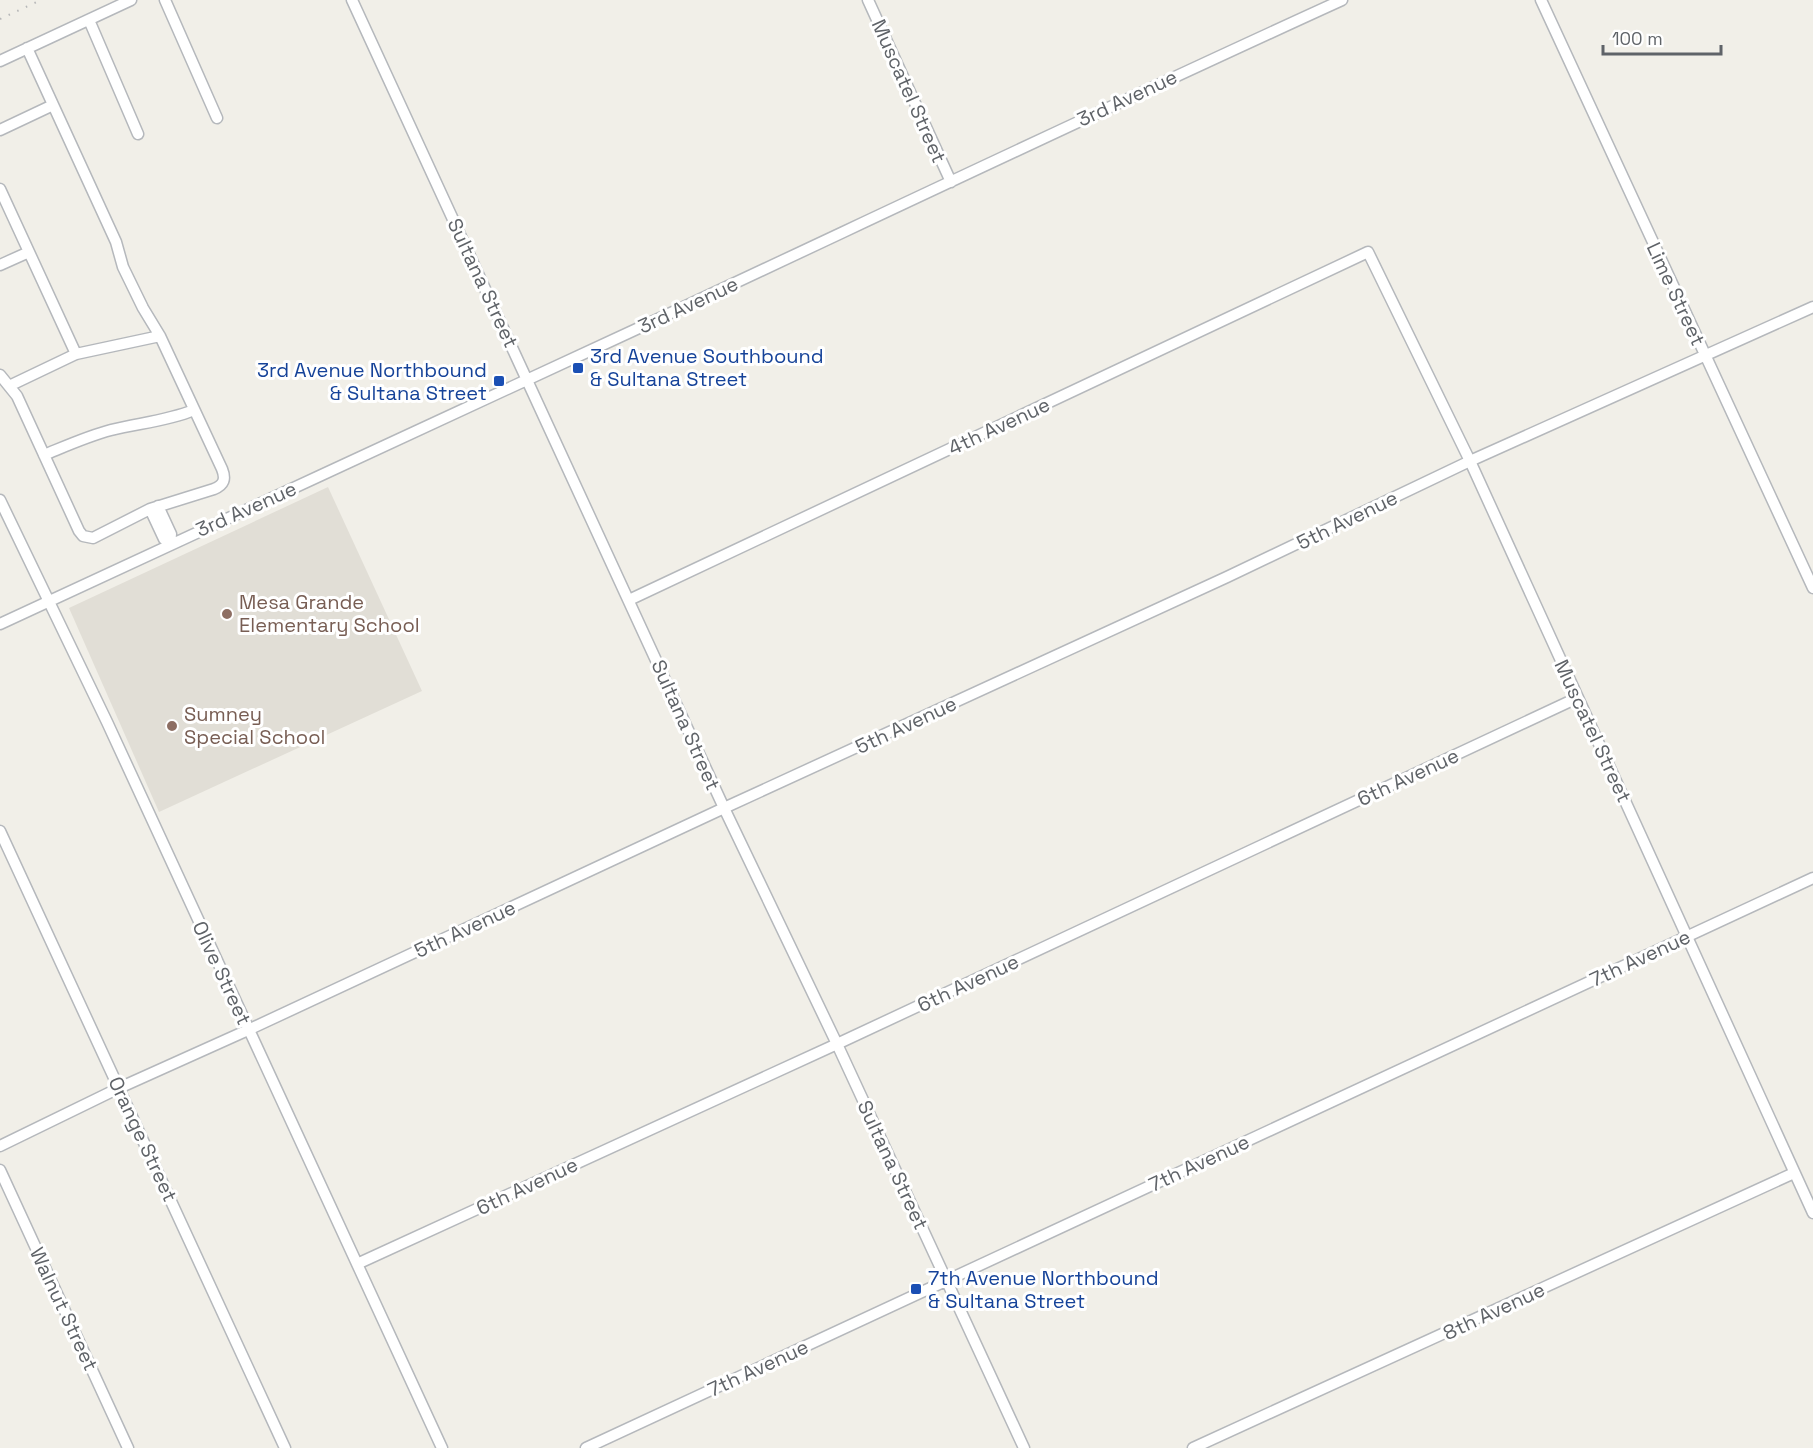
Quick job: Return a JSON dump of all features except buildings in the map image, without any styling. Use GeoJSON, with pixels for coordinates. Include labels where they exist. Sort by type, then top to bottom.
{"type":"FeatureCollection","features":[{"type":"Feature","properties":{"kind":"street"},"geometry":{"type":"LineString","coordinates":[[0,61],[131,0]]}},
{"type":"Feature","properties":{"kind":"street"},"geometry":{"type":"LineString","coordinates":[[165,0],[217,118]]}},
{"type":"Feature","properties":{"kind":"street","name":"Sultana Street"},"geometry":{"type":"LineString","coordinates":[[352,0],[724,808],[837,1044],[1024,1448]]}},
{"type":"Feature","properties":{"kind":"street","name":"Muscatel Street"},"geometry":{"type":"LineString","coordinates":[[868,0],[951,182]]}},
{"type":"Feature","properties":{"kind":"street","name":"3rd Avenue"},"geometry":{"type":"LineString","coordinates":[[0,624],[1342,0]]}},
{"type":"Feature","properties":{"kind":"street","name":"Lime Street"},"geometry":{"type":"LineString","coordinates":[[1541,0],[1813,588]]}},
{"type":"Feature","properties":{"kind":"street"},"geometry":{"type":"LineString","coordinates":[[89,20],[138,134]]}},
{"type":"Feature","properties":{"kind":"street"},"geometry":{"type":"LineString","coordinates":[[0,375],[17,396],[83,536],[88,538],[99,536],[154,508],[214,489],[224,482],[222,469],[160,336],[142,308],[123,267],[116,242],[27,48]]}},
{"type":"Feature","properties":{"kind":"street"},"geometry":{"type":"LineString","coordinates":[[0,130],[53,105]]}},
{"type":"Feature","properties":{"kind":"street"},"geometry":{"type":"LineString","coordinates":[[0,189],[76,354]]}},
{"type":"Feature","properties":{"kind":"street"},"geometry":{"type":"LineString","coordinates":[[0,265],[29,252]]}},
{"type":"Feature","properties":{"kind":"street","name":"Muscatel Street"},"geometry":{"type":"LineString","coordinates":[[1368,252],[1470,461],[1813,1213]]}},
{"type":"Feature","properties":{"kind":"street","name":"4th Avenue"},"geometry":{"type":"LineString","coordinates":[[629,600],[1368,252]]}},
{"type":"Feature","properties":{"kind":"street","name":"5th Avenue"},"geometry":{"type":"LineString","coordinates":[[0,1146],[119,1088],[1227,577],[1470,461],[1813,307]]}},
{"type":"Feature","properties":{"kind":"street"},"geometry":{"type":"LineString","coordinates":[[9,386],[76,354],[160,336]]}},
{"type":"Feature","properties":{"kind":"street"},"geometry":{"type":"LineString","coordinates":[[44,455],[110,430],[171,418],[194,410]]}},
{"type":"Feature","properties":{"kind":"street","name":"Olive Street"},"geometry":{"type":"LineString","coordinates":[[0,500],[107,722],[442,1448]]}},
{"type":"Feature","properties":{"kind":"street"},"geometry":{"type":"LineString","coordinates":[[154,508],[171,534],[170,544]]}},
{"type":"Feature","properties":{"kind":"street","name":"6th Avenue"},"geometry":{"type":"LineString","coordinates":[[357,1264],[837,1044],[1578,698]]}},
{"type":"Feature","properties":{"kind":"street","name":"Orange Street"},"geometry":{"type":"LineString","coordinates":[[0,831],[285,1448]]}},
{"type":"Feature","properties":{"kind":"street","name":"7th Avenue"},"geometry":{"type":"LineString","coordinates":[[586,1448],[1813,878]]}},
{"type":"Feature","properties":{"kind":"street","name":"Walnut Street"},"geometry":{"type":"LineString","coordinates":[[0,1170],[128,1448]]}},
{"type":"Feature","properties":{"kind":"street","name":"8th Avenue"},"geometry":{"type":"LineString","coordinates":[[1193,1448],[1794,1173]]}},
{"type":"Feature","properties":{"kind":"shaded area"},"geometry":{"type":"Polygon","coordinates":[[[328,487],[422,691],[159,812],[69,608],[328,487]]]}},
{"type":"Feature","properties":{"kind":"railway"},"geometry":{"type":"LineString","coordinates":[[0,19],[41,0]]}},
{"type":"Feature","properties":{"kind":"place","name":"3rd Avenue Southbound & Sultana Street"},"geometry":{"type":"Point","coordinates":[578,368]}},
{"type":"Feature","properties":{"kind":"place","name":"3rd Avenue Northbound & Sultana Street"},"geometry":{"type":"Point","coordinates":[499,381]}},
{"type":"Feature","properties":{"kind":"place","name":"Mesa Grande Elementary School"},"geometry":{"type":"Point","coordinates":[227,614]}},
{"type":"Feature","properties":{"kind":"place","name":"Sumney Special School"},"geometry":{"type":"Point","coordinates":[172,726]}},
{"type":"Feature","properties":{"kind":"place","name":"7th Avenue Northbound & Sultana Street"},"geometry":{"type":"Point","coordinates":[916,1289]}}]}
